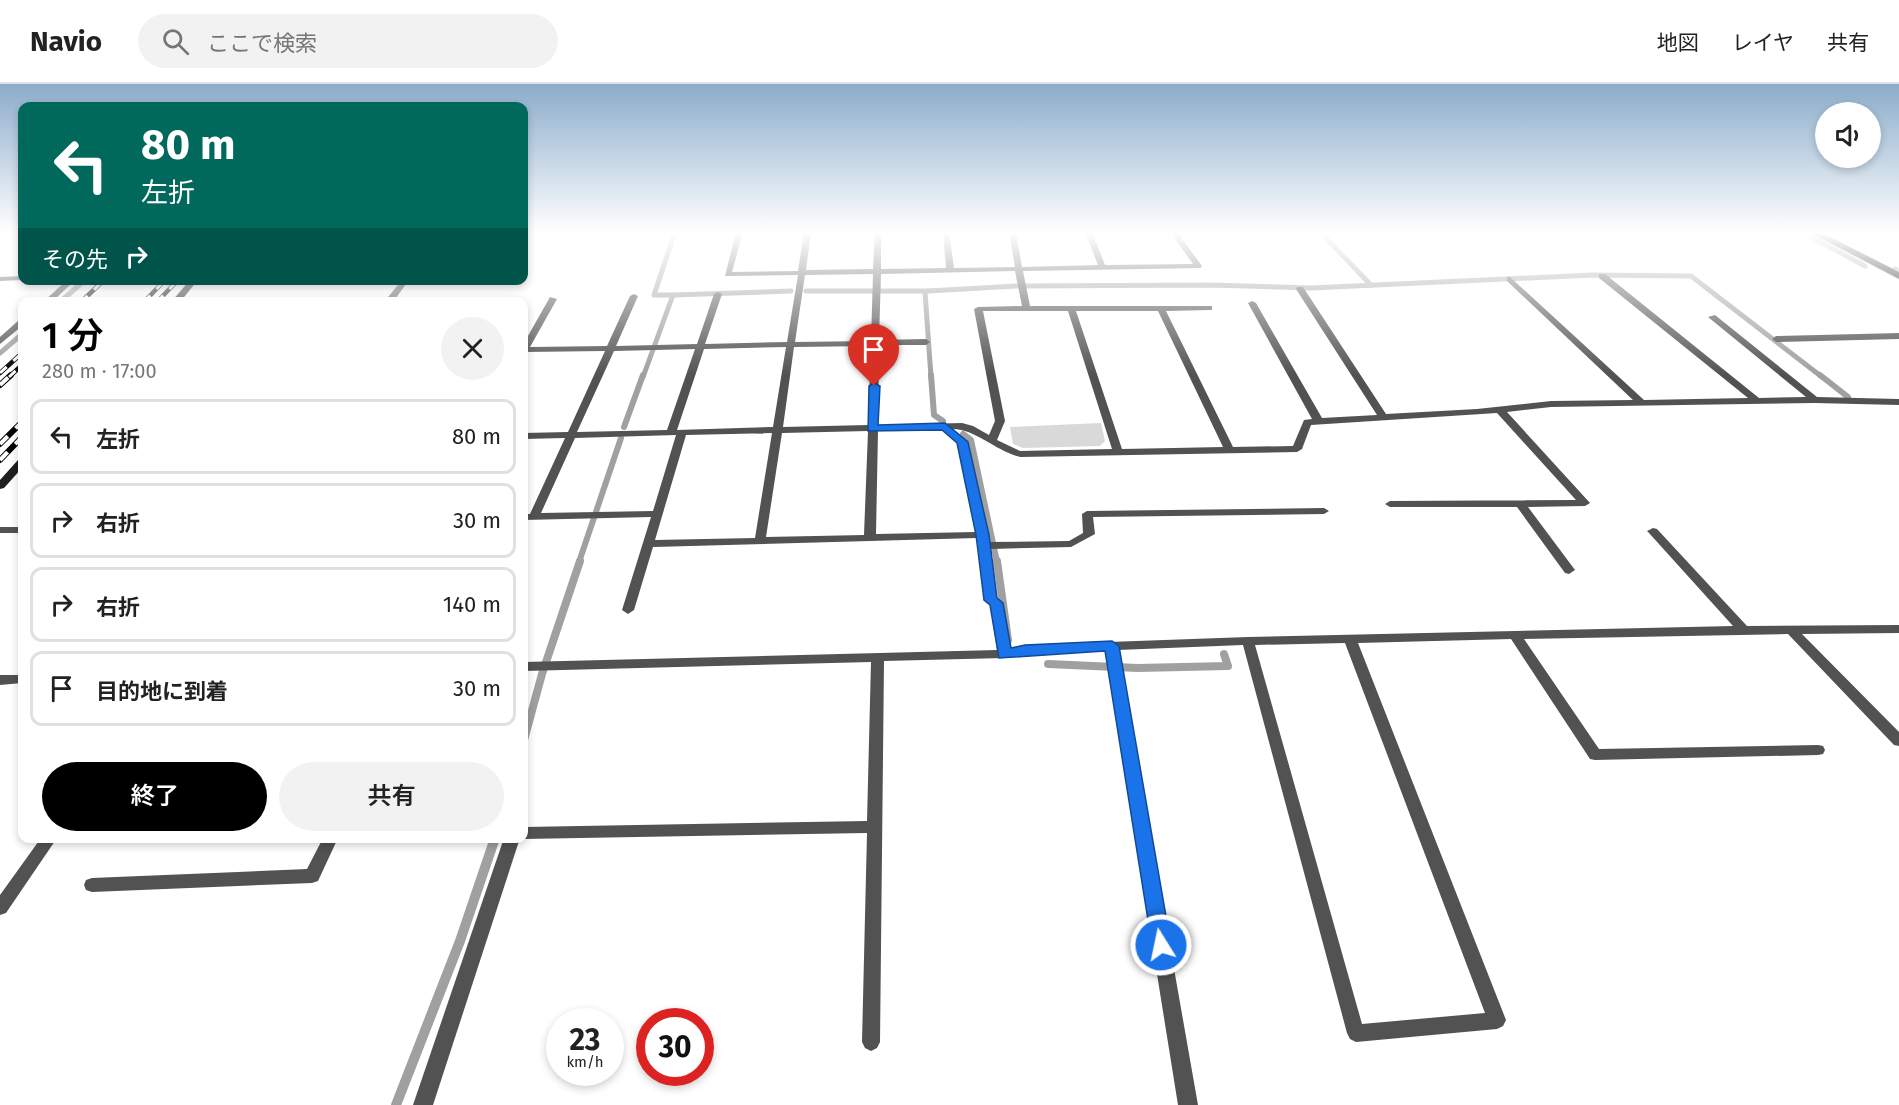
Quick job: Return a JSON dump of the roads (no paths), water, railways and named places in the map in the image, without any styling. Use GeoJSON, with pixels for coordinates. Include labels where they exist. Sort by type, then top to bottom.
{"type":"FeatureCollection","features":[{"type":"Feature","properties":{"kind":"main road"},"geometry":{"type":"LineString","coordinates":[[180,297],[190,285]]}},
{"type":"Feature","properties":{"kind":"main road"},"geometry":{"type":"LineString","coordinates":[[0,486],[18,466]]}},
{"type":"Feature","properties":{"kind":"street"},"geometry":{"type":"LineString","coordinates":[[760,541],[801,280]]}},
{"type":"Feature","properties":{"kind":"street"},"geometry":{"type":"LineString","coordinates":[[870,538],[877,280]]}},
{"type":"Feature","properties":{"kind":"street"},"geometry":{"type":"LineString","coordinates":[[1020,280],[1026,309]]}},
{"type":"Feature","properties":{"kind":"street"},"geometry":{"type":"LineString","coordinates":[[1511,280],[1642,403]]}},
{"type":"Feature","properties":{"kind":"street"},"geometry":{"type":"LineString","coordinates":[[1607,280],[1757,400]]}},
{"type":"Feature","properties":{"kind":"street"},"geometry":{"type":"LineString","coordinates":[[53,297],[66,285]]}},
{"type":"Feature","properties":{"kind":"street"},"geometry":{"type":"LineString","coordinates":[[392,297],[402,285]]}},
{"type":"Feature","properties":{"kind":"street"},"geometry":{"type":"LineString","coordinates":[[1300,289],[1384,418]]}},
{"type":"Feature","properties":{"kind":"street"},"geometry":{"type":"LineString","coordinates":[[628,610],[648,544],[700,347],[718,294]]}},
{"type":"Feature","properties":{"kind":"street"},"geometry":{"type":"LineString","coordinates":[[634,296],[529,517],[656,514]]}},
{"type":"Feature","properties":{"kind":"street"},"geometry":{"type":"LineString","coordinates":[[528,343],[553,299]]}},
{"type":"Feature","properties":{"kind":"street"},"geometry":{"type":"LineString","coordinates":[[1252,303],[1319,422]]}},
{"type":"Feature","properties":{"kind":"street"},"geometry":{"type":"LineString","coordinates":[[992,441],[1000,421],[978,309],[1209,308]]}},
{"type":"Feature","properties":{"kind":"street"},"geometry":{"type":"LineString","coordinates":[[1071,309],[1118,452]]}},
{"type":"Feature","properties":{"kind":"street"},"geometry":{"type":"LineString","coordinates":[[1161,309],[1229,450]]}},
{"type":"Feature","properties":{"kind":"street"},"geometry":{"type":"LineString","coordinates":[[1712,317],[1815,399]]}},
{"type":"Feature","properties":{"kind":"street"},"geometry":{"type":"LineString","coordinates":[[0,341],[18,325]]}},
{"type":"Feature","properties":{"kind":"street"},"geometry":{"type":"LineString","coordinates":[[1776,339],[1899,336]]}},
{"type":"Feature","properties":{"kind":"street"},"geometry":{"type":"LineString","coordinates":[[528,350],[926,342]]}},
{"type":"Feature","properties":{"kind":"street"},"geometry":{"type":"LineString","coordinates":[[528,436],[945,427],[971,428],[1010,453],[1020,454],[1297,449],[1307,423],[1319,422],[1500,410],[1551,404],[1815,399],[1899,402]]}},
{"type":"Feature","properties":{"kind":"street"},"geometry":{"type":"LineString","coordinates":[[1390,504],[1585,503],[1500,410]]}},
{"type":"Feature","properties":{"kind":"street"},"geometry":{"type":"LineString","coordinates":[[945,427],[963,442],[989,543],[991,600],[996,603],[1004,654]]}},
{"type":"Feature","properties":{"kind":"street"},"geometry":{"type":"LineString","coordinates":[[1520,503],[1569,570]]}},
{"type":"Feature","properties":{"kind":"street"},"geometry":{"type":"LineString","coordinates":[[648,544],[870,538],[1071,544],[1089,534],[1087,514],[1324,511]]}},
{"type":"Feature","properties":{"kind":"street"},"geometry":{"type":"LineString","coordinates":[[0,530],[18,530]]}},
{"type":"Feature","properties":{"kind":"street"},"geometry":{"type":"LineString","coordinates":[[1653,531],[1744,630]]}},
{"type":"Feature","properties":{"kind":"street"},"geometry":{"type":"LineString","coordinates":[[528,666],[1004,654],[1025,650],[1248,641],[1744,630],[1899,629]]}},
{"type":"Feature","properties":{"kind":"street"},"geometry":{"type":"LineString","coordinates":[[1792,631],[1899,741]]}},
{"type":"Feature","properties":{"kind":"street"},"geometry":{"type":"LineString","coordinates":[[1515,635],[1595,755],[1818,750]]}},
{"type":"Feature","properties":{"kind":"street"},"geometry":{"type":"LineString","coordinates":[[1248,641],[1356,1033],[1497,1020],[1350,639]]}},
{"type":"Feature","properties":{"kind":"street"},"geometry":{"type":"LineString","coordinates":[[1112,646],[1188,1105]]}},
{"type":"Feature","properties":{"kind":"street"},"geometry":{"type":"LineString","coordinates":[[871,1041],[878,658]]}},
{"type":"Feature","properties":{"kind":"street"},"geometry":{"type":"LineString","coordinates":[[0,680],[18,680]]}},
{"type":"Feature","properties":{"kind":"street"},"geometry":{"type":"LineString","coordinates":[[528,833],[875,827]]}},
{"type":"Feature","properties":{"kind":"street"},"geometry":{"type":"LineString","coordinates":[[0,908],[46,843]]}},
{"type":"Feature","properties":{"kind":"street"},"geometry":{"type":"LineString","coordinates":[[92,885],[312,876],[328,843]]}},
{"type":"Feature","properties":{"kind":"street"},"geometry":{"type":"LineString","coordinates":[[423,1105],[510,843]]}},
{"type":"Feature","properties":{"kind":"waterway"},"geometry":{"type":"LineString","coordinates":[[659,280],[654,295],[673,295]]}},
{"type":"Feature","properties":{"kind":"waterway"},"geometry":{"type":"LineString","coordinates":[[1366,280],[1371,285]]}},
{"type":"Feature","properties":{"kind":"waterway"},"geometry":{"type":"LineString","coordinates":[[928,291],[1016,286],[1211,285],[1311,288],[1492,280]]}},
{"type":"Feature","properties":{"kind":"waterway"},"geometry":{"type":"LineString","coordinates":[[1696,280],[1822,377]]}},
{"type":"Feature","properties":{"kind":"waterway"},"geometry":{"type":"LineString","coordinates":[[66,297],[79,285]]}},
{"type":"Feature","properties":{"kind":"waterway"},"geometry":{"type":"LineString","coordinates":[[673,295],[791,291]]}},
{"type":"Feature","properties":{"kind":"waterway"},"geometry":{"type":"LineString","coordinates":[[806,291],[928,291]]}},
{"type":"Feature","properties":{"kind":"waterway"},"geometry":{"type":"LineString","coordinates":[[928,291],[925,292],[931,377]]}},
{"type":"Feature","properties":{"kind":"waterway"},"geometry":{"type":"LineString","coordinates":[[643,377],[673,295]]}},
{"type":"Feature","properties":{"kind":"waterway"},"geometry":{"type":"LineString","coordinates":[[0,353],[18,337]]}},
{"type":"Feature","properties":{"kind":"waterway"},"geometry":{"type":"LineString","coordinates":[[624,427],[643,375]]}},
{"type":"Feature","properties":{"kind":"waterway"},"geometry":{"type":"LineString","coordinates":[[931,375],[934,415],[943,421]]}},
{"type":"Feature","properties":{"kind":"waterway"},"geometry":{"type":"LineString","coordinates":[[1820,375],[1848,397]]}},
{"type":"Feature","properties":{"kind":"waterway"},"geometry":{"type":"LineString","coordinates":[[963,434],[971,440],[997,562]]}},
{"type":"Feature","properties":{"kind":"waterway"},"geometry":{"type":"LineString","coordinates":[[579,562],[621,438]]}},
{"type":"Feature","properties":{"kind":"waterway"},"geometry":{"type":"LineString","coordinates":[[528,725],[542,674],[580,561]]}},
{"type":"Feature","properties":{"kind":"waterway"},"geometry":{"type":"LineString","coordinates":[[997,561],[1008,640]]}},
{"type":"Feature","properties":{"kind":"waterway"},"geometry":{"type":"LineString","coordinates":[[1048,664],[1138,668],[1228,666],[1224,654]]}},
{"type":"Feature","properties":{"kind":"waterway"},"geometry":{"type":"LineString","coordinates":[[396,1105],[460,941],[493,843]]}},
{"type":"Feature","properties":{"kind":"railway"},"geometry":{"type":"LineString","coordinates":[[86,297],[99,285]]}},
{"type":"Feature","properties":{"kind":"railway"},"geometry":{"type":"LineString","coordinates":[[149,297],[160,285]]}},
{"type":"Feature","properties":{"kind":"railway"},"geometry":{"type":"LineString","coordinates":[[162,297],[173,285]]}},
{"type":"Feature","properties":{"kind":"railway"},"geometry":{"type":"LineString","coordinates":[[0,373],[18,357]]}},
{"type":"Feature","properties":{"kind":"railway"},"geometry":{"type":"LineString","coordinates":[[9,377],[18,369]]}},
{"type":"Feature","properties":{"kind":"railway"},"geometry":{"type":"LineString","coordinates":[[0,385],[11,375]]}},
{"type":"Feature","properties":{"kind":"railway"},"geometry":{"type":"LineString","coordinates":[[0,444],[18,426]]}},
{"type":"Feature","properties":{"kind":"railway"},"geometry":{"type":"LineString","coordinates":[[0,460],[18,441]]}}]}
